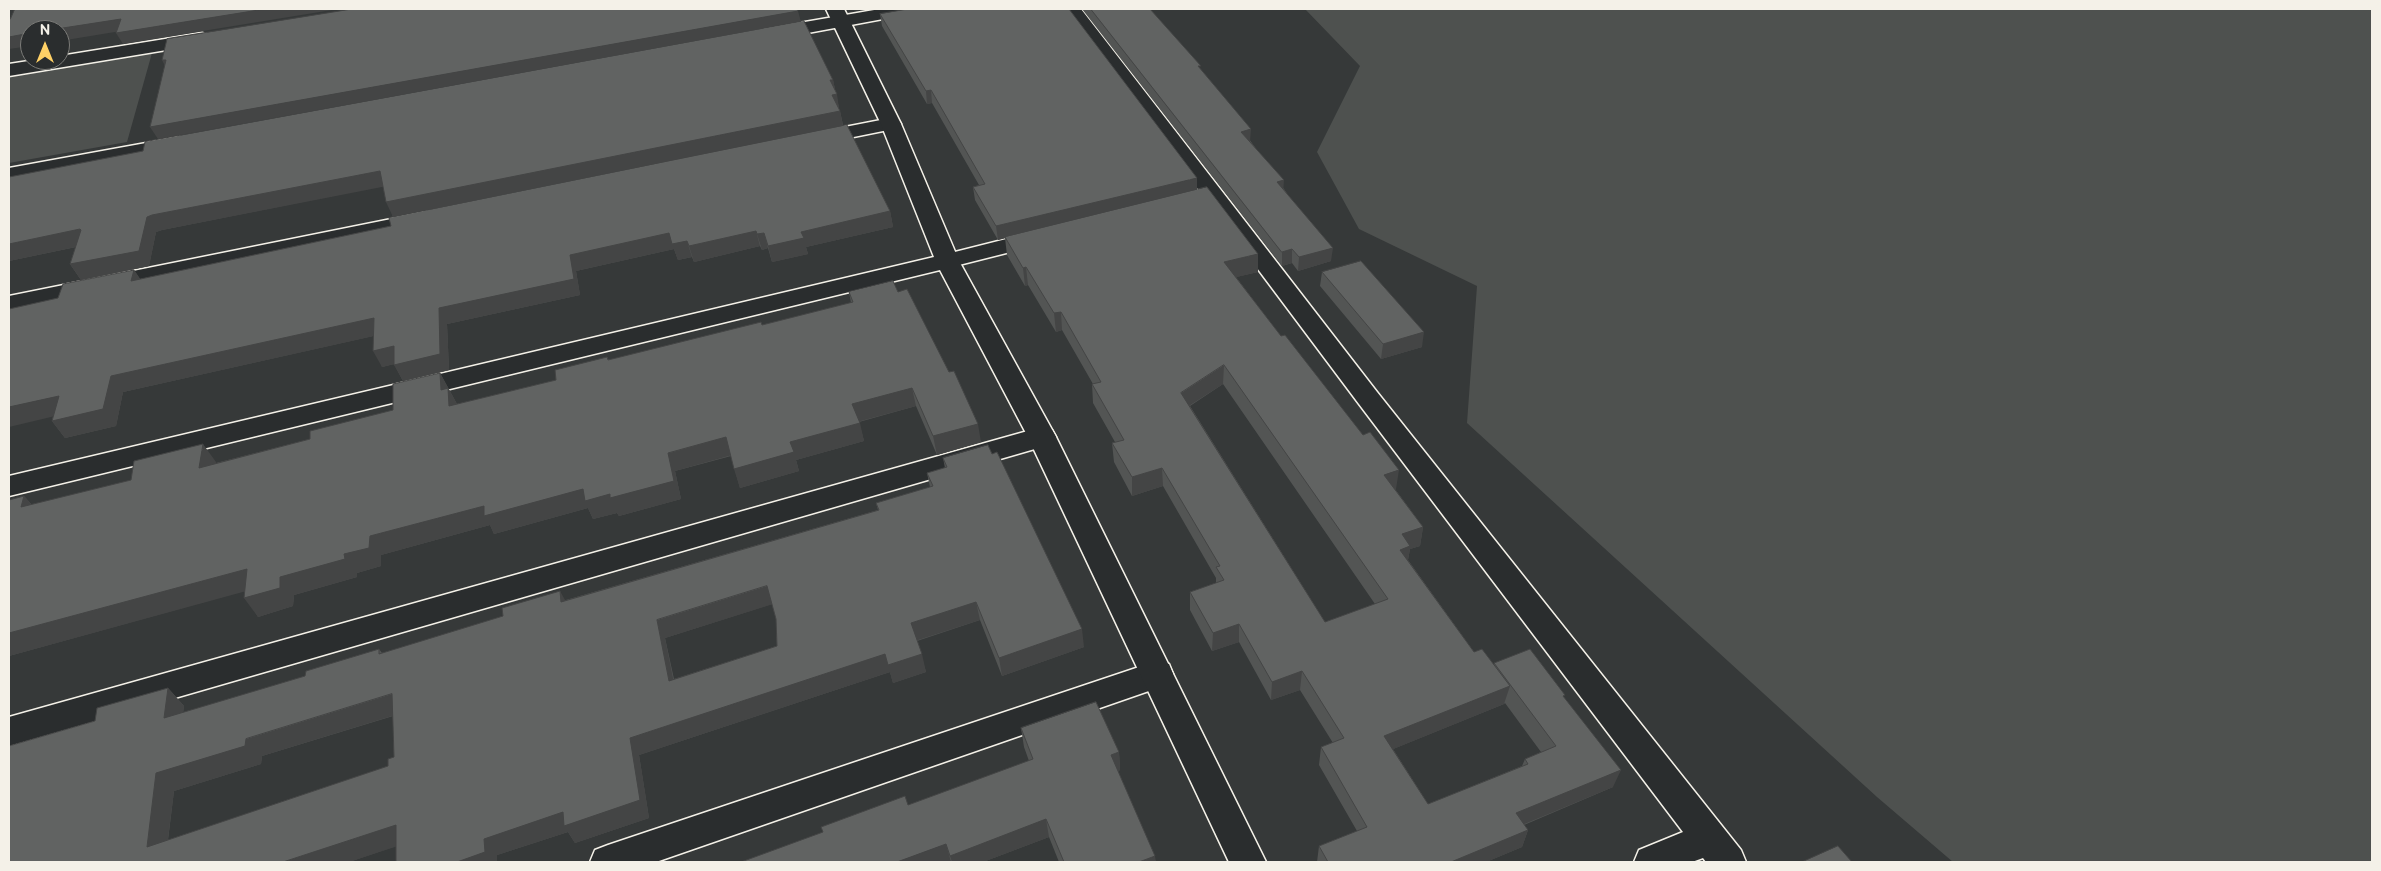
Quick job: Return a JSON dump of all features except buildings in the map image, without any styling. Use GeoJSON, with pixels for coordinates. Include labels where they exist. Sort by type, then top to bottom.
{"type":"FeatureCollection","features":[{"type":"Feature","properties":{"kind":"street"},"geometry":{"type":"LineString","coordinates":[[753,37],[838,15],[910,9]]}},
{"type":"Feature","properties":{"kind":"street"},"geometry":{"type":"LineString","coordinates":[[1072,9],[1204,197],[1368,398],[1719,850],[1652,862]]}},
{"type":"Feature","properties":{"kind":"street"},"geometry":{"type":"LineString","coordinates":[[838,15],[891,124],[947,261],[1042,437],[1248,862]]}},
{"type":"Feature","properties":{"kind":"street"},"geometry":{"type":"LineString","coordinates":[[9,70],[224,35]]}},
{"type":"Feature","properties":{"kind":"street"},"geometry":{"type":"LineString","coordinates":[[794,144],[891,124]]}},
{"type":"Feature","properties":{"kind":"street"},"geometry":{"type":"LineString","coordinates":[[9,175],[195,140]]}},
{"type":"Feature","properties":{"kind":"street"},"geometry":{"type":"LineString","coordinates":[[9,304],[445,215]]}},
{"type":"Feature","properties":{"kind":"street"},"geometry":{"type":"LineString","coordinates":[[9,486],[1061,232]]}},
{"type":"Feature","properties":{"kind":"street"},"geometry":{"type":"LineString","coordinates":[[9,732],[1042,437]]}},
{"type":"Feature","properties":{"kind":"street"},"geometry":{"type":"LineString","coordinates":[[608,862],[1157,674]]}},
{"type":"Feature","properties":{"kind":"shaded area"},"geometry":{"type":"Polygon","coordinates":[[[1305,9],[2372,9],[2372,862],[1953,862],[1877,797],[1467,423],[1477,286],[1359,229],[1317,152],[1360,66],[1305,9]]]}},
{"type":"Feature","properties":{"kind":"shaded area"},"geometry":{"type":"Polygon","coordinates":[[[152,53],[127,142],[9,163],[9,77],[51,70],[70,70],[70,67],[152,53]]]}}]}
